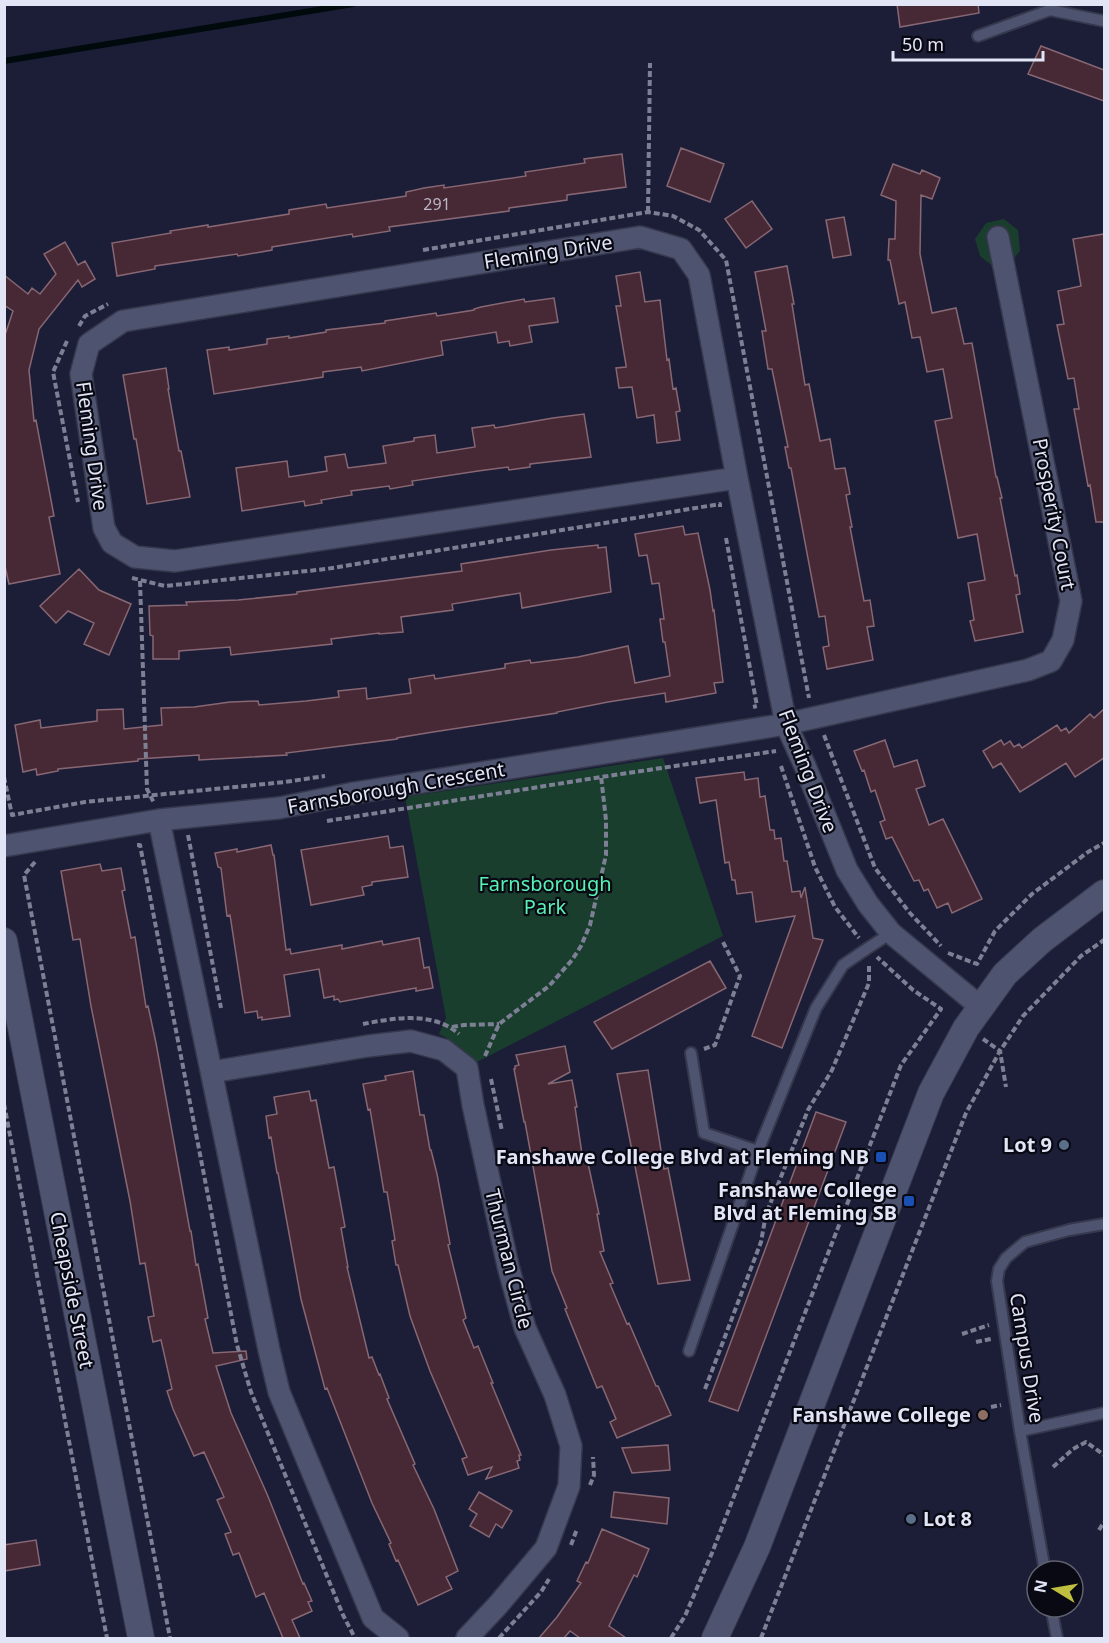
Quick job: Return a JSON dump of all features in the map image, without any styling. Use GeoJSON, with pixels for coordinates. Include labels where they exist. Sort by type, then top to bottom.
{"type":"FeatureCollection","features":[{"type":"Feature","properties":{"kind":"street","name":"Fleming Drive"},"geometry":{"type":"LineString","coordinates":[[737,478],[175,561],[135,557],[111,543],[104,528],[81,374],[89,344],[123,321],[640,237],[681,249],[699,275],[786,724],[847,870],[868,904],[891,933],[982,1008]]}},
{"type":"Feature","properties":{"kind":"street","name":"Prosperity Court"},"geometry":{"type":"LineString","coordinates":[[786,724],[1028,670],[1051,662],[1063,640],[1071,601],[998,237]]}},
{"type":"Feature","properties":{"kind":"street","name":"Farnsborough Crescent"},"geometry":{"type":"LineString","coordinates":[[4,846],[157,812],[279,808],[366,791],[786,724]]}},
{"type":"Feature","properties":{"kind":"street"},"geometry":{"type":"LineString","coordinates":[[157,812],[268,1350],[279,1392],[373,1618],[398,1638]]}},
{"type":"Feature","properties":{"kind":"street"},"geometry":{"type":"LineString","coordinates":[[715,1638],[757,1547],[930,1093],[966,1028],[1005,974],[1042,940],[1104,893]]}},
{"type":"Feature","properties":{"kind":"street","name":"Cheapside Street"},"geometry":{"type":"LineString","coordinates":[[4,941],[141,1638]]}},
{"type":"Feature","properties":{"kind":"street","name":"Thurman Circle"},"geometry":{"type":"LineString","coordinates":[[212,1072],[411,1041],[444,1050],[467,1068],[508,1266],[525,1328],[555,1395],[572,1446],[569,1486],[546,1548],[467,1638]]}},
{"type":"Feature","properties":{"kind":"lane"},"geometry":{"type":"LineString","coordinates":[[978,36],[1050,10],[1104,21]]}},
{"type":"Feature","properties":{"kind":"lane"},"geometry":{"type":"LineString","coordinates":[[689,1351],[758,1151],[816,1008],[843,965],[891,933]]}},
{"type":"Feature","properties":{"kind":"lane"},"geometry":{"type":"LineString","coordinates":[[691,1053],[704,1133],[758,1151]]}},
{"type":"Feature","properties":{"kind":"lane","name":"Campus Drive"},"geometry":{"type":"LineString","coordinates":[[1043,1559],[998,1291],[999,1269],[1013,1251],[1030,1240],[1104,1224]]}},
{"type":"Feature","properties":{"kind":"lane"},"geometry":{"type":"LineString","coordinates":[[1020,1431],[1104,1413]]}},
{"type":"Feature","properties":{"kind":"lane"},"geometry":{"type":"LineString","coordinates":[[1053,1619],[1057,1638]]}},
{"type":"Feature","properties":{"kind":"path"},"geometry":{"type":"LineString","coordinates":[[648,212],[650,63]]}},
{"type":"Feature","properties":{"kind":"path"},"geometry":{"type":"LineString","coordinates":[[137,570],[140,582],[147,789],[157,812]]}},
{"type":"Feature","properties":{"kind":"path"},"geometry":{"type":"LineString","coordinates":[[823,731],[875,868],[909,912],[947,953],[976,964],[995,931],[1032,894],[1088,852],[1104,843]]}},
{"type":"Feature","properties":{"kind":"path"},"geometry":{"type":"LineString","coordinates":[[326,821],[775,750],[815,867],[835,908],[868,948],[913,990],[941,1009],[901,1065],[712,1553],[685,1616],[670,1638]]}},
{"type":"Feature","properties":{"kind":"path"},"geometry":{"type":"LineString","coordinates":[[476,1049],[485,1059],[499,1024],[549,986],[581,946],[590,925],[606,855],[606,820],[599,769]]}},
{"type":"Feature","properties":{"kind":"path"},"geometry":{"type":"LineString","coordinates":[[188,833],[222,1015]]}},
{"type":"Feature","properties":{"kind":"path"},"geometry":{"type":"LineString","coordinates":[[128,847],[140,845],[237,1345],[251,1392],[343,1615],[355,1638]]}},
{"type":"Feature","properties":{"kind":"path"},"geometry":{"type":"LineString","coordinates":[[35,861],[24,875],[170,1638]]}},
{"type":"Feature","properties":{"kind":"path"},"geometry":{"type":"LineString","coordinates":[[691,1053],[715,1045],[738,984],[740,976],[722,940]]}},
{"type":"Feature","properties":{"kind":"path"},"geometry":{"type":"LineString","coordinates":[[761,1638],[966,1113],[1023,1016],[1081,956],[1104,940]]}},
{"type":"Feature","properties":{"kind":"path"},"geometry":{"type":"LineString","coordinates":[[705,1389],[761,1242],[766,1214],[808,1110],[832,1070],[868,983],[868,948]]}},
{"type":"Feature","properties":{"kind":"path"},"geometry":{"type":"LineString","coordinates":[[358,1025],[423,1018],[452,1027],[460,1034]]}},
{"type":"Feature","properties":{"kind":"path"},"geometry":{"type":"LineString","coordinates":[[436,1048],[452,1027],[499,1024]]}},
{"type":"Feature","properties":{"kind":"path"},"geometry":{"type":"LineString","coordinates":[[490,1073],[502,1131]]}},
{"type":"Feature","properties":{"kind":"path"},"geometry":{"type":"LineString","coordinates":[[4,1104],[107,1638]]}},
{"type":"Feature","properties":{"kind":"path"},"geometry":{"type":"LineString","coordinates":[[962,1334],[989,1325]]}},
{"type":"Feature","properties":{"kind":"path"},"geometry":{"type":"LineString","coordinates":[[976,1342],[991,1339]]}},
{"type":"Feature","properties":{"kind":"path"},"geometry":{"type":"LineString","coordinates":[[991,1407],[1002,1405]]}},
{"type":"Feature","properties":{"kind":"path"},"geometry":{"type":"LineString","coordinates":[[1053,1467],[1073,1449],[1086,1442],[1104,1455]]}},
{"type":"Feature","properties":{"kind":"path"},"geometry":{"type":"LineString","coordinates":[[590,1486],[594,1475],[592,1455]]}},
{"type":"Feature","properties":{"kind":"path"},"geometry":{"type":"LineString","coordinates":[[568,1549],[580,1519]]}},
{"type":"Feature","properties":{"kind":"path"},"geometry":{"type":"LineString","coordinates":[[1099,1530],[1104,1522]]}},
{"type":"Feature","properties":{"kind":"path"},"geometry":{"type":"LineString","coordinates":[[499,1638],[541,1592],[552,1575]]}},
{"type":"Feature","properties":{"kind":"green space"},"geometry":{"type":"Polygon","coordinates":[[[1004,219],[1018,230],[1020,251],[1010,263],[995,268],[980,256],[975,239],[986,223],[1004,219]]]}},
{"type":"Feature","properties":{"kind":"green space","name":"Farnsborough Park"},"geometry":{"type":"Polygon","coordinates":[[[663,758],[723,936],[473,1064],[458,1047],[439,1034],[446,1018],[405,797],[663,758]]]}},
{"type":"Feature","properties":{"kind":"building"},"geometry":{"type":"Polygon","coordinates":[[[897,4],[978,4],[979,13],[900,27],[897,4]]]}},
{"type":"Feature","properties":{"kind":"building"},"geometry":{"type":"Polygon","coordinates":[[[1041,46],[1104,70],[1104,101],[1028,74],[1041,46]]]}},
{"type":"Feature","properties":{"kind":"building"},"geometry":{"type":"Polygon","coordinates":[[[681,148],[724,164],[710,202],[667,186],[681,148]]]}},
{"type":"Feature","properties":{"kind":"building"},"geometry":{"type":"Polygon","coordinates":[[[622,154],[626,187],[567,195],[567,200],[509,208],[509,211],[389,227],[390,231],[353,237],[352,234],[272,247],[272,250],[238,256],[237,254],[155,266],[155,269],[117,276],[112,243],[171,233],[170,231],[289,214],[289,210],[326,204],[327,208],[406,196],[406,192],[424,188],[444,185],[444,188],[526,176],[525,172],[585,163],[584,159],[622,154]]]}},
{"type":"Feature","properties":{"kind":"building"},"geometry":{"type":"Polygon","coordinates":[[[893,164],[920,174],[922,170],[940,178],[932,199],[921,195],[920,254],[932,313],[956,308],[964,344],[972,343],[1015,576],[1017,575],[1020,594],[1016,595],[1023,632],[975,641],[970,621],[974,620],[968,583],[985,580],[977,534],[958,538],[935,421],[952,418],[943,369],[927,372],[920,337],[912,338],[905,302],[899,304],[890,260],[888,260],[889,239],[895,239],[896,201],[881,195],[893,164]]]}},
{"type":"Feature","properties":{"kind":"building"},"geometry":{"type":"Polygon","coordinates":[[[752,201],[772,229],[746,248],[725,219],[752,201]]]}},
{"type":"Feature","properties":{"kind":"building"},"geometry":{"type":"Polygon","coordinates":[[[844,217],[851,255],[833,258],[826,220],[844,217]]]}},
{"type":"Feature","properties":{"kind":"building"},"geometry":{"type":"Polygon","coordinates":[[[1104,234],[1104,522],[1096,522],[1074,409],[1079,409],[1074,378],[1068,379],[1057,325],[1064,324],[1058,291],[1081,286],[1073,239],[1104,234]]]}},
{"type":"Feature","properties":{"kind":"building"},"geometry":{"type":"Polygon","coordinates":[[[65,242],[78,265],[85,261],[95,279],[82,287],[78,280],[39,329],[29,370],[34,421],[36,420],[54,516],[49,517],[60,574],[9,584],[4,562],[4,338],[13,311],[4,305],[4,275],[28,294],[32,288],[40,294],[56,274],[44,254],[65,242]]]}},
{"type":"Feature","properties":{"kind":"building"},"geometry":{"type":"Polygon","coordinates":[[[787,266],[805,385],[809,384],[820,441],[830,439],[835,469],[845,468],[850,494],[846,495],[852,527],[850,527],[864,601],[870,600],[874,626],[867,627],[873,660],[827,669],[823,647],[829,646],[825,616],[819,617],[772,369],[768,369],[762,331],[766,331],[755,272],[787,266]]]}},
{"type":"Feature","properties":{"kind":"building"},"geometry":{"type":"Polygon","coordinates":[[[640,272],[645,302],[660,300],[667,360],[669,359],[673,389],[676,388],[680,411],[676,412],[680,440],[657,443],[654,415],[637,418],[632,387],[619,388],[616,368],[626,367],[626,365],[616,306],[621,306],[616,276],[640,272]]]}},
{"type":"Feature","properties":{"kind":"building"},"geometry":{"type":"Polygon","coordinates":[[[554,298],[558,322],[529,326],[532,342],[510,346],[509,341],[498,343],[496,332],[441,341],[443,355],[362,371],[361,367],[323,372],[323,377],[214,394],[207,350],[229,347],[229,350],[267,344],[267,339],[289,336],[289,338],[436,313],[437,316],[524,299],[525,302],[554,298]]]}},
{"type":"Feature","properties":{"kind":"building"},"geometry":{"type":"Polygon","coordinates":[[[166,368],[179,451],[181,451],[190,497],[147,504],[123,375],[166,368]]]}},
{"type":"Feature","properties":{"kind":"building"},"geometry":{"type":"Polygon","coordinates":[[[584,414],[591,457],[530,464],[530,467],[509,470],[508,467],[412,481],[413,485],[390,489],[389,486],[351,491],[352,495],[321,500],[322,503],[305,506],[304,501],[242,511],[236,468],[287,461],[289,477],[327,471],[325,457],[345,454],[348,468],[386,463],[383,446],[414,441],[414,438],[435,435],[437,453],[475,447],[472,428],[494,425],[495,428],[584,414]]]}},
{"type":"Feature","properties":{"kind":"building"},"geometry":{"type":"Polygon","coordinates":[[[683,526],[685,535],[698,533],[714,610],[723,682],[714,683],[716,693],[666,702],[665,693],[557,713],[397,739],[286,753],[287,755],[199,760],[199,755],[138,759],[138,761],[58,769],[58,771],[37,775],[36,769],[23,772],[15,725],[40,720],[41,728],[97,721],[97,710],[123,709],[124,729],[162,725],[161,708],[194,707],[230,702],[258,701],[259,705],[306,701],[339,697],[338,691],[366,688],[367,699],[411,693],[409,679],[434,675],[435,679],[505,668],[505,664],[578,657],[628,646],[635,683],[670,676],[660,619],[664,619],[659,583],[652,584],[647,555],[639,556],[635,534],[683,526]]]}},
{"type":"Feature","properties":{"kind":"building"},"geometry":{"type":"Polygon","coordinates":[[[598,545],[598,548],[606,547],[611,592],[522,608],[520,593],[452,604],[453,610],[401,617],[403,632],[331,639],[332,644],[231,655],[230,647],[179,651],[179,659],[153,659],[149,606],[187,605],[186,602],[297,594],[297,592],[462,571],[461,564],[598,545]]]}},
{"type":"Feature","properties":{"kind":"building"},"geometry":{"type":"Polygon","coordinates":[[[79,569],[99,590],[131,604],[109,655],[84,644],[94,623],[68,611],[56,623],[40,606],[79,569]]]}},
{"type":"Feature","properties":{"kind":"building"},"geometry":{"type":"Polygon","coordinates":[[[1104,709],[1104,758],[1075,777],[1066,763],[1020,792],[1001,763],[993,768],[983,751],[1001,740],[1004,745],[1010,741],[1014,747],[1019,744],[1022,748],[1057,725],[1061,731],[1066,728],[1069,733],[1090,714],[1094,718],[1104,709]]]}},
{"type":"Feature","properties":{"kind":"building"},"geometry":{"type":"Polygon","coordinates":[[[885,740],[894,767],[917,760],[925,786],[916,789],[929,825],[943,819],[982,899],[952,913],[948,903],[937,908],[928,889],[924,891],[919,880],[914,881],[892,837],[886,839],[880,822],[885,820],[875,790],[871,792],[864,770],[862,771],[854,751],[885,740]]]}},
{"type":"Feature","properties":{"kind":"building"},"geometry":{"type":"Polygon","coordinates":[[[744,772],[745,780],[758,778],[760,797],[765,796],[770,830],[774,830],[775,839],[781,838],[792,892],[800,891],[801,898],[805,887],[813,938],[823,940],[782,1048],[752,1036],[795,916],[756,922],[752,892],[737,894],[729,862],[725,863],[716,800],[700,803],[696,778],[744,772]]]}},
{"type":"Feature","properties":{"kind":"building"},"geometry":{"type":"Polygon","coordinates":[[[388,836],[390,848],[403,846],[408,877],[372,882],[372,885],[362,887],[364,895],[311,905],[301,850],[388,836]]]}},
{"type":"Feature","properties":{"kind":"building"},"geometry":{"type":"Polygon","coordinates":[[[271,845],[286,950],[290,949],[291,954],[342,945],[342,949],[382,941],[383,945],[419,938],[424,968],[429,967],[433,988],[416,991],[416,988],[340,1002],[338,999],[334,1000],[334,996],[324,998],[319,969],[284,975],[290,1016],[262,1020],[262,1017],[258,1018],[257,1011],[245,1013],[230,915],[227,916],[221,868],[218,867],[215,853],[237,849],[237,852],[271,845]]]}},
{"type":"Feature","properties":{"kind":"building"},"geometry":{"type":"Polygon","coordinates":[[[100,864],[102,871],[121,868],[125,890],[122,891],[131,938],[135,937],[146,1007],[148,1006],[156,1043],[213,1353],[246,1351],[247,1359],[216,1366],[231,1413],[312,1601],[308,1602],[312,1611],[292,1620],[300,1638],[283,1638],[264,1593],[256,1597],[239,1553],[233,1555],[225,1534],[231,1532],[217,1500],[224,1497],[204,1452],[194,1456],[167,1391],[172,1389],[161,1340],[153,1342],[148,1317],[154,1316],[145,1263],[140,1264],[80,939],[73,940],[61,871],[100,864]]]}},
{"type":"Feature","properties":{"kind":"building"},"geometry":{"type":"Polygon","coordinates":[[[710,961],[726,988],[612,1049],[594,1022],[710,961]]]}},
{"type":"Feature","properties":{"kind":"building"},"geometry":{"type":"Polygon","coordinates":[[[565,1046],[570,1072],[548,1084],[572,1080],[582,1154],[586,1154],[599,1214],[597,1214],[604,1251],[600,1252],[613,1283],[610,1284],[627,1324],[629,1323],[671,1415],[617,1438],[610,1422],[616,1419],[602,1386],[597,1388],[552,1271],[514,1069],[519,1065],[516,1055],[565,1046]]]}},
{"type":"Feature","properties":{"kind":"building"},"geometry":{"type":"Polygon","coordinates":[[[648,1070],[664,1169],[668,1168],[690,1280],[658,1284],[617,1074],[648,1070]]]}},
{"type":"Feature","properties":{"kind":"building"},"geometry":{"type":"Polygon","coordinates":[[[413,1071],[420,1115],[424,1115],[450,1244],[448,1245],[466,1318],[463,1320],[474,1348],[478,1346],[521,1455],[519,1455],[520,1460],[517,1461],[519,1468],[486,1479],[492,1467],[468,1475],[462,1459],[467,1457],[430,1371],[410,1316],[398,1265],[396,1265],[392,1241],[395,1240],[387,1192],[384,1192],[370,1109],[368,1110],[363,1084],[386,1080],[385,1076],[413,1071]]]}},
{"type":"Feature","properties":{"kind":"building"},"geometry":{"type":"Polygon","coordinates":[[[309,1091],[311,1101],[316,1100],[329,1168],[334,1167],[345,1227],[341,1228],[347,1267],[369,1358],[372,1357],[380,1374],[389,1398],[387,1399],[415,1464],[413,1465],[434,1509],[458,1571],[446,1577],[452,1589],[418,1605],[398,1560],[396,1561],[389,1544],[391,1543],[372,1503],[327,1388],[325,1389],[301,1299],[266,1116],[277,1114],[274,1097],[309,1091]]]}},
{"type":"Feature","properties":{"kind":"building"},"geometry":{"type":"Polygon","coordinates":[[[816,1112],[846,1122],[738,1411],[709,1401],[816,1112]]]}},
{"type":"Feature","properties":{"kind":"building"},"geometry":{"type":"Polygon","coordinates":[[[668,1445],[670,1470],[632,1473],[622,1448],[668,1445]]]}},
{"type":"Feature","properties":{"kind":"building"},"geometry":{"type":"Polygon","coordinates":[[[479,1492],[512,1511],[502,1528],[496,1524],[489,1537],[470,1526],[477,1514],[469,1509],[479,1492]]]}},
{"type":"Feature","properties":{"kind":"building"},"geometry":{"type":"Polygon","coordinates":[[[614,1492],[669,1498],[667,1524],[611,1517],[614,1492]]]}},
{"type":"Feature","properties":{"kind":"building"},"geometry":{"type":"Polygon","coordinates":[[[602,1529],[649,1549],[637,1577],[634,1575],[609,1626],[626,1638],[580,1638],[570,1631],[564,1638],[539,1638],[581,1583],[577,1581],[586,1562],[588,1563],[602,1529]]]}},
{"type":"Feature","properties":{"kind":"building"},"geometry":{"type":"Polygon","coordinates":[[[36,1540],[40,1565],[4,1571],[4,1545],[36,1540]]]}},
{"type":"Feature","properties":{"kind":"waterway"},"geometry":{"type":"LineString","coordinates":[[4,61],[353,4]]}},
{"type":"Feature","properties":{"kind":"place","name":"Lot 9"},"geometry":{"type":"Point","coordinates":[1064,1145]}},
{"type":"Feature","properties":{"kind":"place","name":"Fanshawe College Blvd at Fleming NB"},"geometry":{"type":"Point","coordinates":[881,1157]}},
{"type":"Feature","properties":{"kind":"place","name":"Fanshawe College Blvd at Fleming SB"},"geometry":{"type":"Point","coordinates":[909,1201]}},
{"type":"Feature","properties":{"kind":"place","name":"Fanshawe College"},"geometry":{"type":"Point","coordinates":[983,1415]}},
{"type":"Feature","properties":{"kind":"place","name":"Lot 8"},"geometry":{"type":"Point","coordinates":[911,1519]}}]}
